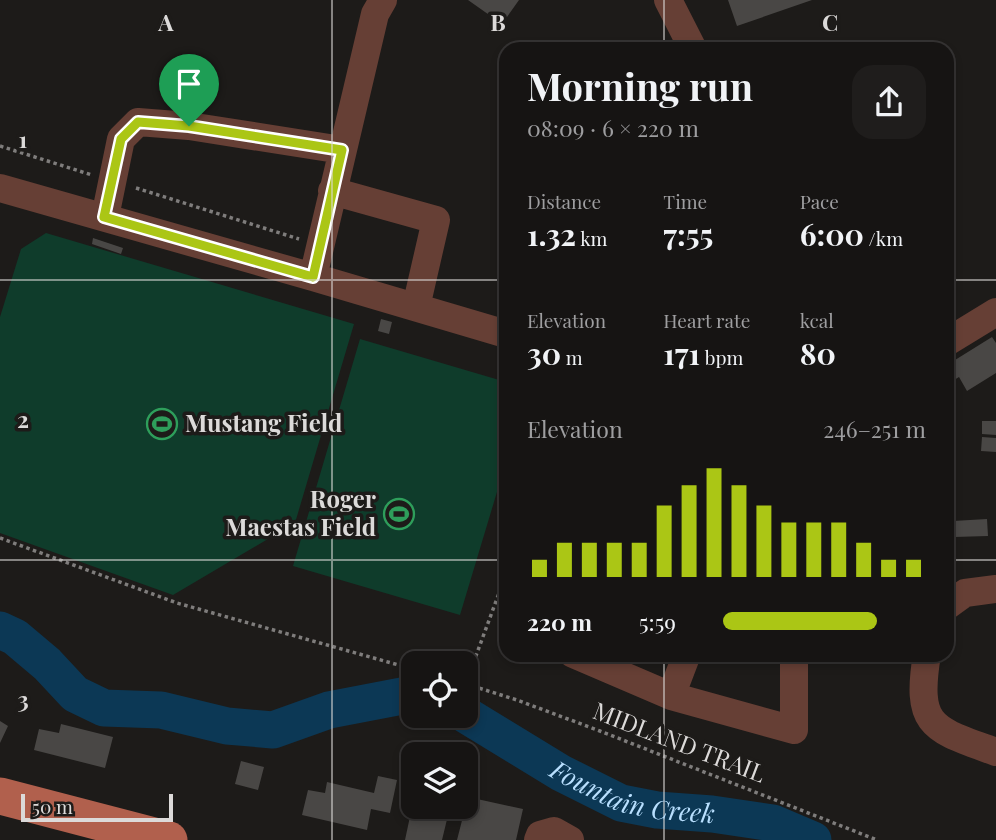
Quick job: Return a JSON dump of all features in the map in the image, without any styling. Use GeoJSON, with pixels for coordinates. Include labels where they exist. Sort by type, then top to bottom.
{"type":"FeatureCollection","features":[{"type":"Feature","properties":{"kind":"main road"},"geometry":{"type":"LineString","coordinates":[[0,796],[169,840]]}},
{"type":"Feature","properties":{"kind":"street"},"geometry":{"type":"LineString","coordinates":[[313,277],[375,14],[383,0]]}},
{"type":"Feature","properties":{"kind":"street"},"geometry":{"type":"LineString","coordinates":[[668,0],[689,42]]}},
{"type":"Feature","properties":{"kind":"street"},"geometry":{"type":"LineString","coordinates":[[104,217],[121,139],[138,122],[189,126],[342,150]]}},
{"type":"Feature","properties":{"kind":"street"},"geometry":{"type":"LineString","coordinates":[[0,188],[499,332]]}},
{"type":"Feature","properties":{"kind":"street"},"geometry":{"type":"LineString","coordinates":[[332,191],[436,220],[416,307]]}},
{"type":"Feature","properties":{"kind":"street"},"geometry":{"type":"LineString","coordinates":[[954,338],[996,312]]}},
{"type":"Feature","properties":{"kind":"street"},"geometry":{"type":"LineString","coordinates":[[954,601],[965,593],[996,589]]}},
{"type":"Feature","properties":{"kind":"street"},"geometry":{"type":"LineString","coordinates":[[592,662],[671,696],[794,730],[794,662]]}},
{"type":"Feature","properties":{"kind":"street"},"geometry":{"type":"LineString","coordinates":[[671,696],[684,662]]}},
{"type":"Feature","properties":{"kind":"street"},"geometry":{"type":"LineString","coordinates":[[926,662],[922,691],[926,711],[931,720],[953,737],[996,752]]}},
{"type":"Feature","properties":{"kind":"street"},"geometry":{"type":"LineString","coordinates":[[538,840],[540,835],[554,831],[570,840]]}},
{"type":"Feature","properties":{"kind":"path"},"geometry":{"type":"LineString","coordinates":[[0,146],[320,243]]}},
{"type":"Feature","properties":{"kind":"path"},"geometry":{"type":"LineString","coordinates":[[0,538],[177,603],[401,666]]}},
{"type":"Feature","properties":{"kind":"path"},"geometry":{"type":"LineString","coordinates":[[478,651],[499,593]]}},
{"type":"Feature","properties":{"kind":"path","name":"MIDLAND TRAIL"},"geometry":{"type":"LineString","coordinates":[[478,687],[588,726],[877,840]]}},
{"type":"Feature","properties":{"kind":"green space","name":"Mustang Field"},"geometry":{"type":"Polygon","coordinates":[[[46,233],[354,324],[295,523],[173,595],[0,533],[0,317],[21,249],[46,233]]]}},
{"type":"Feature","properties":{"kind":"green space","name":"Roger Maestas Field"},"geometry":{"type":"Polygon","coordinates":[[[360,339],[499,380],[499,485],[460,615],[293,566],[360,339]]]}},
{"type":"Feature","properties":{"kind":"building"},"geometry":{"type":"Polygon","coordinates":[[[468,0],[519,0],[502,24],[468,0]]]}},
{"type":"Feature","properties":{"kind":"building"},"geometry":{"type":"Polygon","coordinates":[[[728,0],[812,0],[737,26],[728,0]]]}},
{"type":"Feature","properties":{"kind":"building"},"geometry":{"type":"Polygon","coordinates":[[[93,238],[123,248],[121,254],[92,244],[93,238]]]}},
{"type":"Feature","properties":{"kind":"building"},"geometry":{"type":"Polygon","coordinates":[[[381,319],[392,322],[389,334],[378,331],[381,319]]]}},
{"type":"Feature","properties":{"kind":"building"},"geometry":{"type":"Polygon","coordinates":[[[992,337],[996,343],[996,373],[967,391],[959,377],[954,380],[954,361],[992,337]]]}},
{"type":"Feature","properties":{"kind":"building"},"geometry":{"type":"Polygon","coordinates":[[[982,421],[996,421],[996,435],[982,434],[982,421]]]}},
{"type":"Feature","properties":{"kind":"building"},"geometry":{"type":"Polygon","coordinates":[[[982,437],[996,438],[996,452],[981,451],[982,437]]]}},
{"type":"Feature","properties":{"kind":"building"},"geometry":{"type":"Polygon","coordinates":[[[987,519],[988,536],[954,537],[954,521],[987,519]]]}},
{"type":"Feature","properties":{"kind":"building"},"geometry":{"type":"Polygon","coordinates":[[[0,721],[8,726],[0,743],[0,721]]]}},
{"type":"Feature","properties":{"kind":"building"},"geometry":{"type":"Polygon","coordinates":[[[61,724],[113,737],[105,768],[34,750],[39,729],[59,733],[61,724]]]}},
{"type":"Feature","properties":{"kind":"building"},"geometry":{"type":"Polygon","coordinates":[[[241,761],[264,767],[258,790],[235,784],[241,761]]]}},
{"type":"Feature","properties":{"kind":"building"},"geometry":{"type":"Polygon","coordinates":[[[378,776],[397,780],[390,813],[371,809],[367,830],[302,815],[308,790],[325,793],[327,782],[374,793],[378,776]]]}},
{"type":"Feature","properties":{"kind":"building"},"geometry":{"type":"Polygon","coordinates":[[[478,799],[523,809],[516,840],[457,840],[462,819],[478,819],[478,799]]]}},
{"type":"Feature","properties":{"kind":"building"},"geometry":{"type":"Polygon","coordinates":[[[409,819],[447,819],[442,840],[405,840],[409,819]]]}},
{"type":"Feature","properties":{"kind":"waterway","name":"Fountain Creek"},"geometry":{"type":"LineString","coordinates":[[0,630],[15,637],[47,664],[75,694],[104,708],[161,710],[227,726],[273,730],[329,710],[401,696]]}},
{"type":"Feature","properties":{"kind":"waterway","name":"Fountain Creek"},"geometry":{"type":"LineString","coordinates":[[478,722],[561,773],[621,803],[657,810],[712,814],[773,823],[813,840]]}},
{"type":"Feature","properties":{"kind":"place","name":"Mustang Field"},"geometry":{"type":"Point","coordinates":[162,424]}},
{"type":"Feature","properties":{"kind":"place","name":"Roger Maestas Field"},"geometry":{"type":"Point","coordinates":[399,514]}},
{"type":"Feature","properties":{"kind":"route"},"geometry":{"type":"LineString","coordinates":[[138,122],[189,126],[342,150],[313,277],[104,217],[121,139],[138,122]]}}]}
